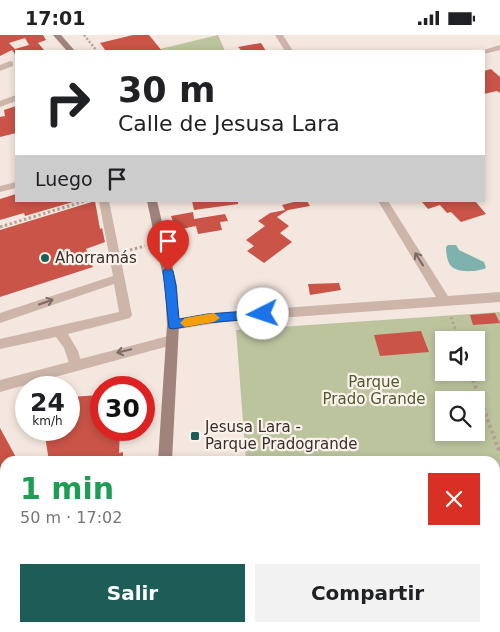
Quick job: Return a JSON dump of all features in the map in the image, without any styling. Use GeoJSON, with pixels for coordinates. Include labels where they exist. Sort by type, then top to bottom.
{"type":"FeatureCollection","features":[{"type":"Feature","properties":{"kind":"main road"},"geometry":{"type":"LineString","coordinates":[[57,35],[70,50]]}},
{"type":"Feature","properties":{"kind":"main road"},"geometry":{"type":"LineString","coordinates":[[152,202],[171,286],[173,325],[165,456]]}},
{"type":"Feature","properties":{"kind":"street"},"geometry":{"type":"LineString","coordinates":[[279,35],[288,50]]}},
{"type":"Feature","properties":{"kind":"street"},"geometry":{"type":"LineString","coordinates":[[485,52],[500,47]]}},
{"type":"Feature","properties":{"kind":"street"},"geometry":{"type":"LineString","coordinates":[[0,68],[10,64]]}},
{"type":"Feature","properties":{"kind":"street"},"geometry":{"type":"LineString","coordinates":[[0,104],[15,98]]}},
{"type":"Feature","properties":{"kind":"street"},"geometry":{"type":"LineString","coordinates":[[0,189],[15,185]]}},
{"type":"Feature","properties":{"kind":"street"},"geometry":{"type":"LineString","coordinates":[[0,344],[126,315],[104,202]]}},
{"type":"Feature","properties":{"kind":"street"},"geometry":{"type":"LineString","coordinates":[[384,202],[445,301]]}},
{"type":"Feature","properties":{"kind":"street"},"geometry":{"type":"LineString","coordinates":[[0,318],[119,277]]}},
{"type":"Feature","properties":{"kind":"street"},"geometry":{"type":"LineString","coordinates":[[173,325],[224,317],[500,297]]}},
{"type":"Feature","properties":{"kind":"street"},"geometry":{"type":"LineString","coordinates":[[58,331],[66,338],[73,350],[76,365]]}},
{"type":"Feature","properties":{"kind":"street"},"geometry":{"type":"LineString","coordinates":[[0,385],[172,340]]}},
{"type":"Feature","properties":{"kind":"path"},"geometry":{"type":"LineString","coordinates":[[84,35],[96,50]]}},
{"type":"Feature","properties":{"kind":"path"},"geometry":{"type":"LineString","coordinates":[[0,227],[82,202]]}},
{"type":"Feature","properties":{"kind":"path"},"geometry":{"type":"LineString","coordinates":[[114,254],[162,242]]}},
{"type":"Feature","properties":{"kind":"path"},"geometry":{"type":"LineString","coordinates":[[451,315],[456,331]]}},
{"type":"Feature","properties":{"kind":"path"},"geometry":{"type":"LineString","coordinates":[[474,381],[500,453]]}},
{"type":"Feature","properties":{"kind":"green space"},"geometry":{"type":"Polygon","coordinates":[[[218,35],[225,50],[161,50],[218,35]]]}},
{"type":"Feature","properties":{"kind":"green space","name":"Parque Prado Grande"},"geometry":{"type":"Polygon","coordinates":[[[500,312],[500,456],[246,456],[236,330],[500,312]]]}},
{"type":"Feature","properties":{"kind":"water"},"geometry":{"type":"Polygon","coordinates":[[[448,245],[456,245],[459,250],[484,262],[486,268],[472,271],[451,267],[446,253],[448,245]]]}},
{"type":"Feature","properties":{"kind":"building"},"geometry":{"type":"Polygon","coordinates":[[[0,35],[43,35],[46,40],[38,43],[44,50],[15,50],[15,54],[12,50],[0,56],[0,35]],[[25,38],[9,43],[15,49],[29,45],[25,38]]]}},
{"type":"Feature","properties":{"kind":"building"},"geometry":{"type":"Polygon","coordinates":[[[133,35],[149,35],[161,50],[105,50],[100,43],[133,35]]]}},
{"type":"Feature","properties":{"kind":"building"},"geometry":{"type":"Polygon","coordinates":[[[261,43],[265,50],[241,50],[238,47],[261,43]]]}},
{"type":"Feature","properties":{"kind":"building"},"geometry":{"type":"Polygon","coordinates":[[[491,69],[500,77],[500,93],[497,91],[485,94],[485,71],[491,69]]]}},
{"type":"Feature","properties":{"kind":"building"},"geometry":{"type":"Polygon","coordinates":[[[15,106],[15,133],[0,137],[0,117],[5,116],[4,110],[15,106]]]}},
{"type":"Feature","properties":{"kind":"building"},"geometry":{"type":"Polygon","coordinates":[[[15,194],[15,202],[73,202],[25,216],[24,213],[0,220],[0,199],[15,194]]]}},
{"type":"Feature","properties":{"kind":"building","name":"Ahorramás"},"geometry":{"type":"Polygon","coordinates":[[[95,202],[100,229],[102,228],[105,242],[86,249],[93,267],[0,297],[0,230],[95,202]]]}},
{"type":"Feature","properties":{"kind":"building"},"geometry":{"type":"Polygon","coordinates":[[[192,202],[238,202],[238,204],[194,210],[192,202]]]}},
{"type":"Feature","properties":{"kind":"building"},"geometry":{"type":"Polygon","coordinates":[[[294,202],[308,202],[310,206],[288,210],[277,217],[289,226],[280,233],[292,242],[264,263],[247,251],[254,246],[246,240],[265,226],[258,221],[270,213],[285,210],[282,205],[294,202]]]}},
{"type":"Feature","properties":{"kind":"building"},"geometry":{"type":"Polygon","coordinates":[[[422,202],[476,202],[486,214],[461,222],[451,212],[447,213],[440,205],[428,209],[422,202]]]}},
{"type":"Feature","properties":{"kind":"building"},"geometry":{"type":"Polygon","coordinates":[[[193,212],[194,219],[225,214],[228,221],[220,222],[222,230],[198,234],[196,226],[176,230],[171,216],[193,212]]]}},
{"type":"Feature","properties":{"kind":"building"},"geometry":{"type":"Polygon","coordinates":[[[339,283],[341,290],[310,295],[308,284],[339,283]]]}},
{"type":"Feature","properties":{"kind":"building"},"geometry":{"type":"Polygon","coordinates":[[[495,313],[500,323],[473,325],[470,315],[495,313]]]}},
{"type":"Feature","properties":{"kind":"building"},"geometry":{"type":"Polygon","coordinates":[[[421,331],[429,352],[380,356],[374,335],[421,331]]]}},
{"type":"Feature","properties":{"kind":"building"},"geometry":{"type":"Polygon","coordinates":[[[80,396],[90,396],[90,441],[120,441],[119,453],[123,452],[123,456],[48,456],[46,441],[80,441],[80,396]]]}},
{"type":"Feature","properties":{"kind":"building"},"geometry":{"type":"Polygon","coordinates":[[[0,428],[15,456],[0,456],[0,428]]]}},
{"type":"Feature","properties":{"kind":"slow traffic"},"geometry":{"type":"LineString","coordinates":[[185,323],[214,318]]}},
{"type":"Feature","properties":{"kind":"place","name":"Ahorramás"},"geometry":{"type":"Point","coordinates":[45,258]}},
{"type":"Feature","properties":{"kind":"place","name":"Jesusa Lara - Parque Pradogrande"},"geometry":{"type":"Point","coordinates":[195,436]}},
{"type":"Feature","properties":{"kind":"route"},"geometry":{"type":"LineString","coordinates":[[168,271],[171,286],[173,325],[207,319],[263,314]]}}]}
